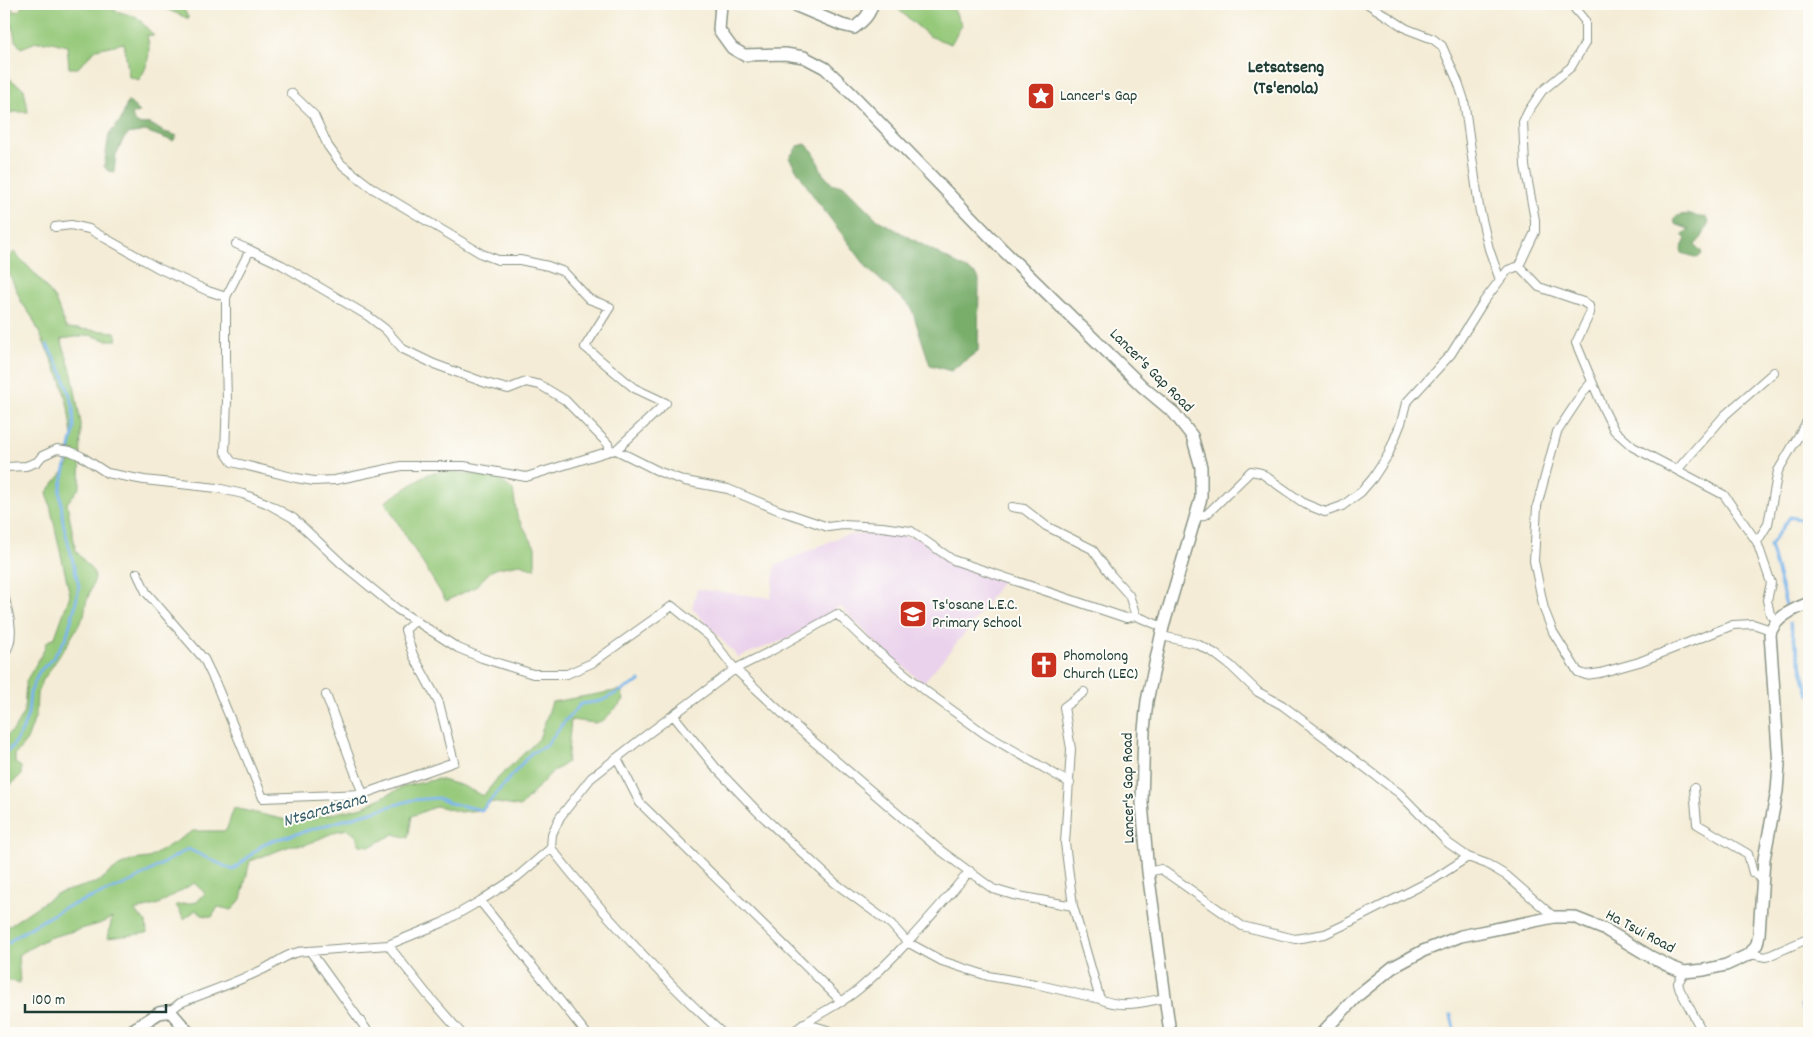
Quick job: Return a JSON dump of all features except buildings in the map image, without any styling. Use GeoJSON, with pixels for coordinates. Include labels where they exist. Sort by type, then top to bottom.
{"type":"FeatureCollection","features":[{"type":"Feature","properties":{"kind":"main road","name":"Lancer's Gap Road"},"geometry":{"type":"LineString","coordinates":[[721,4],[719,30],[732,48],[744,55],[785,54],[804,58],[825,68],[998,245],[1143,387],[1174,413],[1192,436],[1201,467],[1201,498],[1163,632],[1148,701],[1144,730],[1142,803],[1148,872],[1170,1033]]}},
{"type":"Feature","properties":{"kind":"main road"},"geometry":{"type":"LineString","coordinates":[[792,4],[842,25],[854,28],[864,20],[872,4]]}},
{"type":"Feature","properties":{"kind":"main road"},"geometry":{"type":"LineString","coordinates":[[1750,954],[1757,944],[1759,934],[1764,859],[1777,791],[1779,766],[1774,625],[1796,608],[1809,603]]}},
{"type":"Feature","properties":{"kind":"main road","name":"Ha Tsui Road"},"geometry":{"type":"LineString","coordinates":[[1322,1033],[1356,996],[1393,967],[1423,951],[1461,936],[1554,917],[1573,917],[1606,930],[1671,968],[1684,972],[1726,965],[1750,954]]}},
{"type":"Feature","properties":{"kind":"main road"},"geometry":{"type":"LineString","coordinates":[[128,1033],[159,1013],[170,1011],[189,1033]]}},
{"type":"Feature","properties":{"kind":"street"},"geometry":{"type":"LineString","coordinates":[[1368,4],[1407,28],[1433,39],[1442,46],[1464,100],[1479,207],[1489,249],[1500,280]]}},
{"type":"Feature","properties":{"kind":"street"},"geometry":{"type":"LineString","coordinates":[[1195,518],[1207,514],[1251,472],[1261,473],[1305,504],[1325,512],[1342,506],[1361,492],[1388,455],[1401,424],[1406,404],[1450,354],[1508,270],[1519,266],[1535,232],[1535,220],[1524,166],[1523,122],[1542,91],[1571,67],[1585,42],[1585,21],[1571,4]]}},
{"type":"Feature","properties":{"kind":"street"},"geometry":{"type":"LineString","coordinates":[[250,250],[226,297],[227,401],[225,452],[232,462],[314,481],[335,480],[401,466],[464,466],[526,477],[613,450],[666,402],[634,388],[585,348],[610,307],[589,299],[564,272],[548,266],[520,260],[498,260],[482,254],[372,188],[341,164],[334,156],[314,115],[291,93]]}},
{"type":"Feature","properties":{"kind":"street"},"geometry":{"type":"LineString","coordinates":[[55,227],[71,225],[89,229],[158,268],[208,291],[226,297]]}},
{"type":"Feature","properties":{"kind":"street"},"geometry":{"type":"LineString","coordinates":[[236,244],[282,265],[368,316],[385,329],[404,350],[419,357],[486,383],[508,388],[526,382],[540,385],[566,400],[613,450],[677,478],[728,489],[778,510],[828,527],[843,525],[911,531],[953,560],[1126,618],[1136,616]]}},
{"type":"Feature","properties":{"kind":"street"},"geometry":{"type":"LineString","coordinates":[[1519,266],[1539,286],[1589,306],[1590,313],[1576,343],[1614,430],[1633,447],[1724,494],[1757,542],[1771,583],[1767,600],[1774,625],[1733,625],[1639,662],[1600,673],[1586,675],[1578,672],[1553,632],[1544,609],[1534,561],[1538,506],[1558,432],[1584,391],[1592,382]]}},
{"type":"Feature","properties":{"kind":"street"},"geometry":{"type":"LineString","coordinates":[[1677,470],[1725,415],[1774,372]]}},
{"type":"Feature","properties":{"kind":"street"},"geometry":{"type":"LineString","coordinates":[[1757,542],[1768,524],[1778,471],[1809,418]]}},
{"type":"Feature","properties":{"kind":"street"},"geometry":{"type":"LineString","coordinates":[[4,469],[6,467],[26,466],[37,462],[42,456],[57,449],[70,451],[81,456],[107,472],[144,480],[217,488],[243,494],[266,503],[293,518],[366,584],[398,609],[458,648],[532,674],[567,674],[592,663],[672,606],[710,637],[735,669],[799,729],[940,850],[993,889],[1073,906]]}},
{"type":"Feature","properties":{"kind":"street"},"geometry":{"type":"LineString","coordinates":[[1012,507],[1024,509],[1046,526],[1092,549],[1129,595],[1136,616],[1163,632],[1197,644],[1214,653],[1231,666],[1258,692],[1282,705],[1399,793],[1448,843],[1468,857],[1487,864],[1507,876],[1554,917]]}},
{"type":"Feature","properties":{"kind":"street"},"geometry":{"type":"LineString","coordinates":[[137,573],[146,592],[204,659],[263,798],[363,794],[454,762],[438,703],[412,655],[405,630],[416,620]]}},
{"type":"Feature","properties":{"kind":"street"},"geometry":{"type":"LineString","coordinates":[[4,594],[8,612],[10,638],[4,654]]}},
{"type":"Feature","properties":{"kind":"street"},"geometry":{"type":"LineString","coordinates":[[722,1033],[620,931],[551,848],[552,834],[560,817],[590,778],[735,669],[838,614],[865,641],[985,734],[1070,783]]}},
{"type":"Feature","properties":{"kind":"street"},"geometry":{"type":"LineString","coordinates":[[1084,692],[1064,707],[1071,749],[1065,843],[1073,906],[1100,999]]}},
{"type":"Feature","properties":{"kind":"street"},"geometry":{"type":"LineString","coordinates":[[326,695],[363,794]]}},
{"type":"Feature","properties":{"kind":"street"},"geometry":{"type":"LineString","coordinates":[[673,715],[716,768],[757,811],[835,883],[891,924],[907,942],[942,962],[988,976],[1035,984],[1100,999],[1110,1004],[1125,1005],[1165,998]]}},
{"type":"Feature","properties":{"kind":"street"},"geometry":{"type":"LineString","coordinates":[[617,758],[640,803],[842,1002]]}},
{"type":"Feature","properties":{"kind":"street"},"geometry":{"type":"LineString","coordinates":[[1694,788],[1697,824],[1748,854],[1753,873],[1762,878]]}},
{"type":"Feature","properties":{"kind":"street"},"geometry":{"type":"LineString","coordinates":[[170,1011],[180,1003],[265,968],[281,957],[300,951],[388,945],[442,923],[517,877],[551,848]]}},
{"type":"Feature","properties":{"kind":"street"},"geometry":{"type":"LineString","coordinates":[[1148,872],[1161,869],[1242,926],[1295,939],[1325,934],[1344,925],[1434,879],[1468,857]]}},
{"type":"Feature","properties":{"kind":"street"},"geometry":{"type":"LineString","coordinates":[[792,1033],[804,1023],[842,1002],[860,988],[907,942],[970,871]]}},
{"type":"Feature","properties":{"kind":"street"},"geometry":{"type":"LineString","coordinates":[[480,901],[586,1033]]}},
{"type":"Feature","properties":{"kind":"street"},"geometry":{"type":"LineString","coordinates":[[1750,954],[1766,957],[1804,940],[1809,940]]}},
{"type":"Feature","properties":{"kind":"street"},"geometry":{"type":"LineString","coordinates":[[388,945],[461,1033]]}},
{"type":"Feature","properties":{"kind":"street"},"geometry":{"type":"LineString","coordinates":[[310,951],[369,1033]]}},
{"type":"Feature","properties":{"kind":"street"},"geometry":{"type":"LineString","coordinates":[[1684,972],[1678,983],[1680,990],[1703,1033]]}},
{"type":"Feature","properties":{"kind":"street"},"geometry":{"type":"LineString","coordinates":[[804,1023],[837,1033]]}},
{"type":"Feature","properties":{"kind":"shaded area","name":"Ts'osane L.E.C. Primary School"},"geometry":{"type":"Polygon","coordinates":[[[866,533],[892,533],[922,540],[944,558],[965,569],[1002,581],[970,627],[923,683],[881,648],[840,606],[806,629],[787,639],[738,657],[692,608],[697,589],[771,598],[775,566],[842,536],[866,533]]]}},
{"type":"Feature","properties":{"kind":"green space"},"geometry":{"type":"Polygon","coordinates":[[[4,4],[11,4],[13,12],[20,10],[23,4],[107,4],[116,11],[137,17],[154,36],[147,35],[149,53],[145,69],[139,80],[129,77],[124,43],[96,49],[78,68],[69,68],[67,46],[52,42],[36,42],[21,48],[15,40],[12,23],[4,22],[4,4]]]}},
{"type":"Feature","properties":{"kind":"green space"},"geometry":{"type":"Polygon","coordinates":[[[163,4],[181,4],[189,19],[164,8],[163,4]]]}},
{"type":"Feature","properties":{"kind":"green space"},"geometry":{"type":"Polygon","coordinates":[[[897,4],[951,4],[962,25],[951,44],[929,36],[900,11],[897,4]]]}},
{"type":"Feature","properties":{"kind":"green space"},"geometry":{"type":"Polygon","coordinates":[[[4,75],[24,89],[28,112],[12,112],[4,122],[4,75]]]}},
{"type":"Feature","properties":{"kind":"green space"},"geometry":{"type":"Polygon","coordinates":[[[128,101],[140,112],[132,114],[137,123],[141,125],[147,123],[177,136],[173,141],[145,131],[128,134],[116,155],[114,172],[108,171],[104,166],[109,134],[121,120],[128,101]]]}},
{"type":"Feature","properties":{"kind":"green space"},"geometry":{"type":"Polygon","coordinates":[[[806,144],[813,151],[823,174],[833,185],[843,185],[878,220],[977,275],[979,280],[978,351],[951,371],[930,365],[911,307],[869,270],[814,197],[789,158],[798,146],[806,144]]]}},
{"type":"Feature","properties":{"kind":"green space"},"geometry":{"type":"Polygon","coordinates":[[[1691,214],[1698,217],[1706,217],[1709,223],[1702,237],[1695,245],[1702,254],[1698,258],[1682,253],[1681,249],[1686,239],[1682,235],[1689,229],[1675,224],[1674,218],[1680,215],[1691,214]]]}},
{"type":"Feature","properties":{"kind":"green space"},"geometry":{"type":"Polygon","coordinates":[[[14,252],[38,277],[55,299],[66,328],[115,332],[117,340],[106,340],[90,335],[61,339],[72,374],[81,424],[80,487],[67,503],[76,551],[94,573],[95,578],[86,603],[84,616],[43,680],[37,694],[36,715],[27,740],[15,755],[15,763],[21,767],[21,775],[4,791],[4,737],[13,731],[24,712],[26,681],[47,642],[55,637],[70,595],[47,492],[69,465],[72,436],[68,407],[61,380],[32,317],[22,303],[4,262],[14,252]]]}},
{"type":"Feature","properties":{"kind":"green space"},"geometry":{"type":"Polygon","coordinates":[[[447,471],[497,478],[513,490],[517,516],[535,547],[535,569],[520,564],[498,568],[491,571],[475,587],[446,601],[385,502],[428,474],[447,471]]]}},
{"type":"Feature","properties":{"kind":"green space"},"geometry":{"type":"Polygon","coordinates":[[[621,690],[624,700],[604,720],[595,723],[571,720],[567,762],[550,774],[520,807],[492,802],[479,810],[460,812],[437,806],[412,816],[408,838],[394,834],[371,846],[359,845],[357,837],[348,829],[337,831],[305,845],[293,845],[250,861],[241,899],[232,910],[218,907],[212,917],[202,915],[196,910],[184,919],[176,905],[197,902],[205,893],[194,883],[159,904],[134,911],[146,922],[147,933],[108,938],[112,918],[99,924],[48,938],[18,955],[20,983],[4,979],[4,929],[56,894],[98,882],[119,866],[133,860],[149,858],[193,831],[226,831],[234,808],[295,822],[363,807],[405,786],[438,779],[463,786],[483,796],[496,780],[539,739],[552,702],[621,690]]]}},
{"type":"Feature","properties":{"kind":"waterway"},"geometry":{"type":"LineString","coordinates":[[4,754],[12,747],[22,731],[28,714],[30,693],[39,672],[53,658],[66,638],[79,586],[63,522],[60,491],[74,430],[73,405],[63,374],[47,345]]}},
{"type":"Feature","properties":{"kind":"waterway"},"geometry":{"type":"LineString","coordinates":[[1786,605],[1770,545],[1790,517],[1809,521]]}},
{"type":"Feature","properties":{"kind":"waterway"},"geometry":{"type":"LineString","coordinates":[[1790,623],[1809,695]]}},
{"type":"Feature","properties":{"kind":"waterway","name":"Ntsaratsana"},"geometry":{"type":"LineString","coordinates":[[4,947],[15,937],[62,909],[131,882],[188,849],[233,870],[265,843],[412,800],[437,798],[482,810],[531,753],[546,746],[581,704],[601,701],[640,681]]}},
{"type":"Feature","properties":{"kind":"waterway"},"geometry":{"type":"LineString","coordinates":[[1809,975],[1801,1006],[1809,1024]]}},
{"type":"Feature","properties":{"kind":"waterway"},"geometry":{"type":"LineString","coordinates":[[1451,1015],[1455,1033]]}},
{"type":"Feature","properties":{"kind":"place","name":"Lancer's Gap"},"geometry":{"type":"Point","coordinates":[1041,96]}},
{"type":"Feature","properties":{"kind":"place","name":"Ts'osane L.E.C. Primary School"},"geometry":{"type":"Point","coordinates":[913,614]}},
{"type":"Feature","properties":{"kind":"place","name":"Phomolong Church (LEC)"},"geometry":{"type":"Point","coordinates":[1044,665]}},
{"type":"Feature","properties":{"kind":"district","name":"Letsatseng (Ts'enola)"},"geometry":{"type":"Point","coordinates":[1286,78]}}]}
